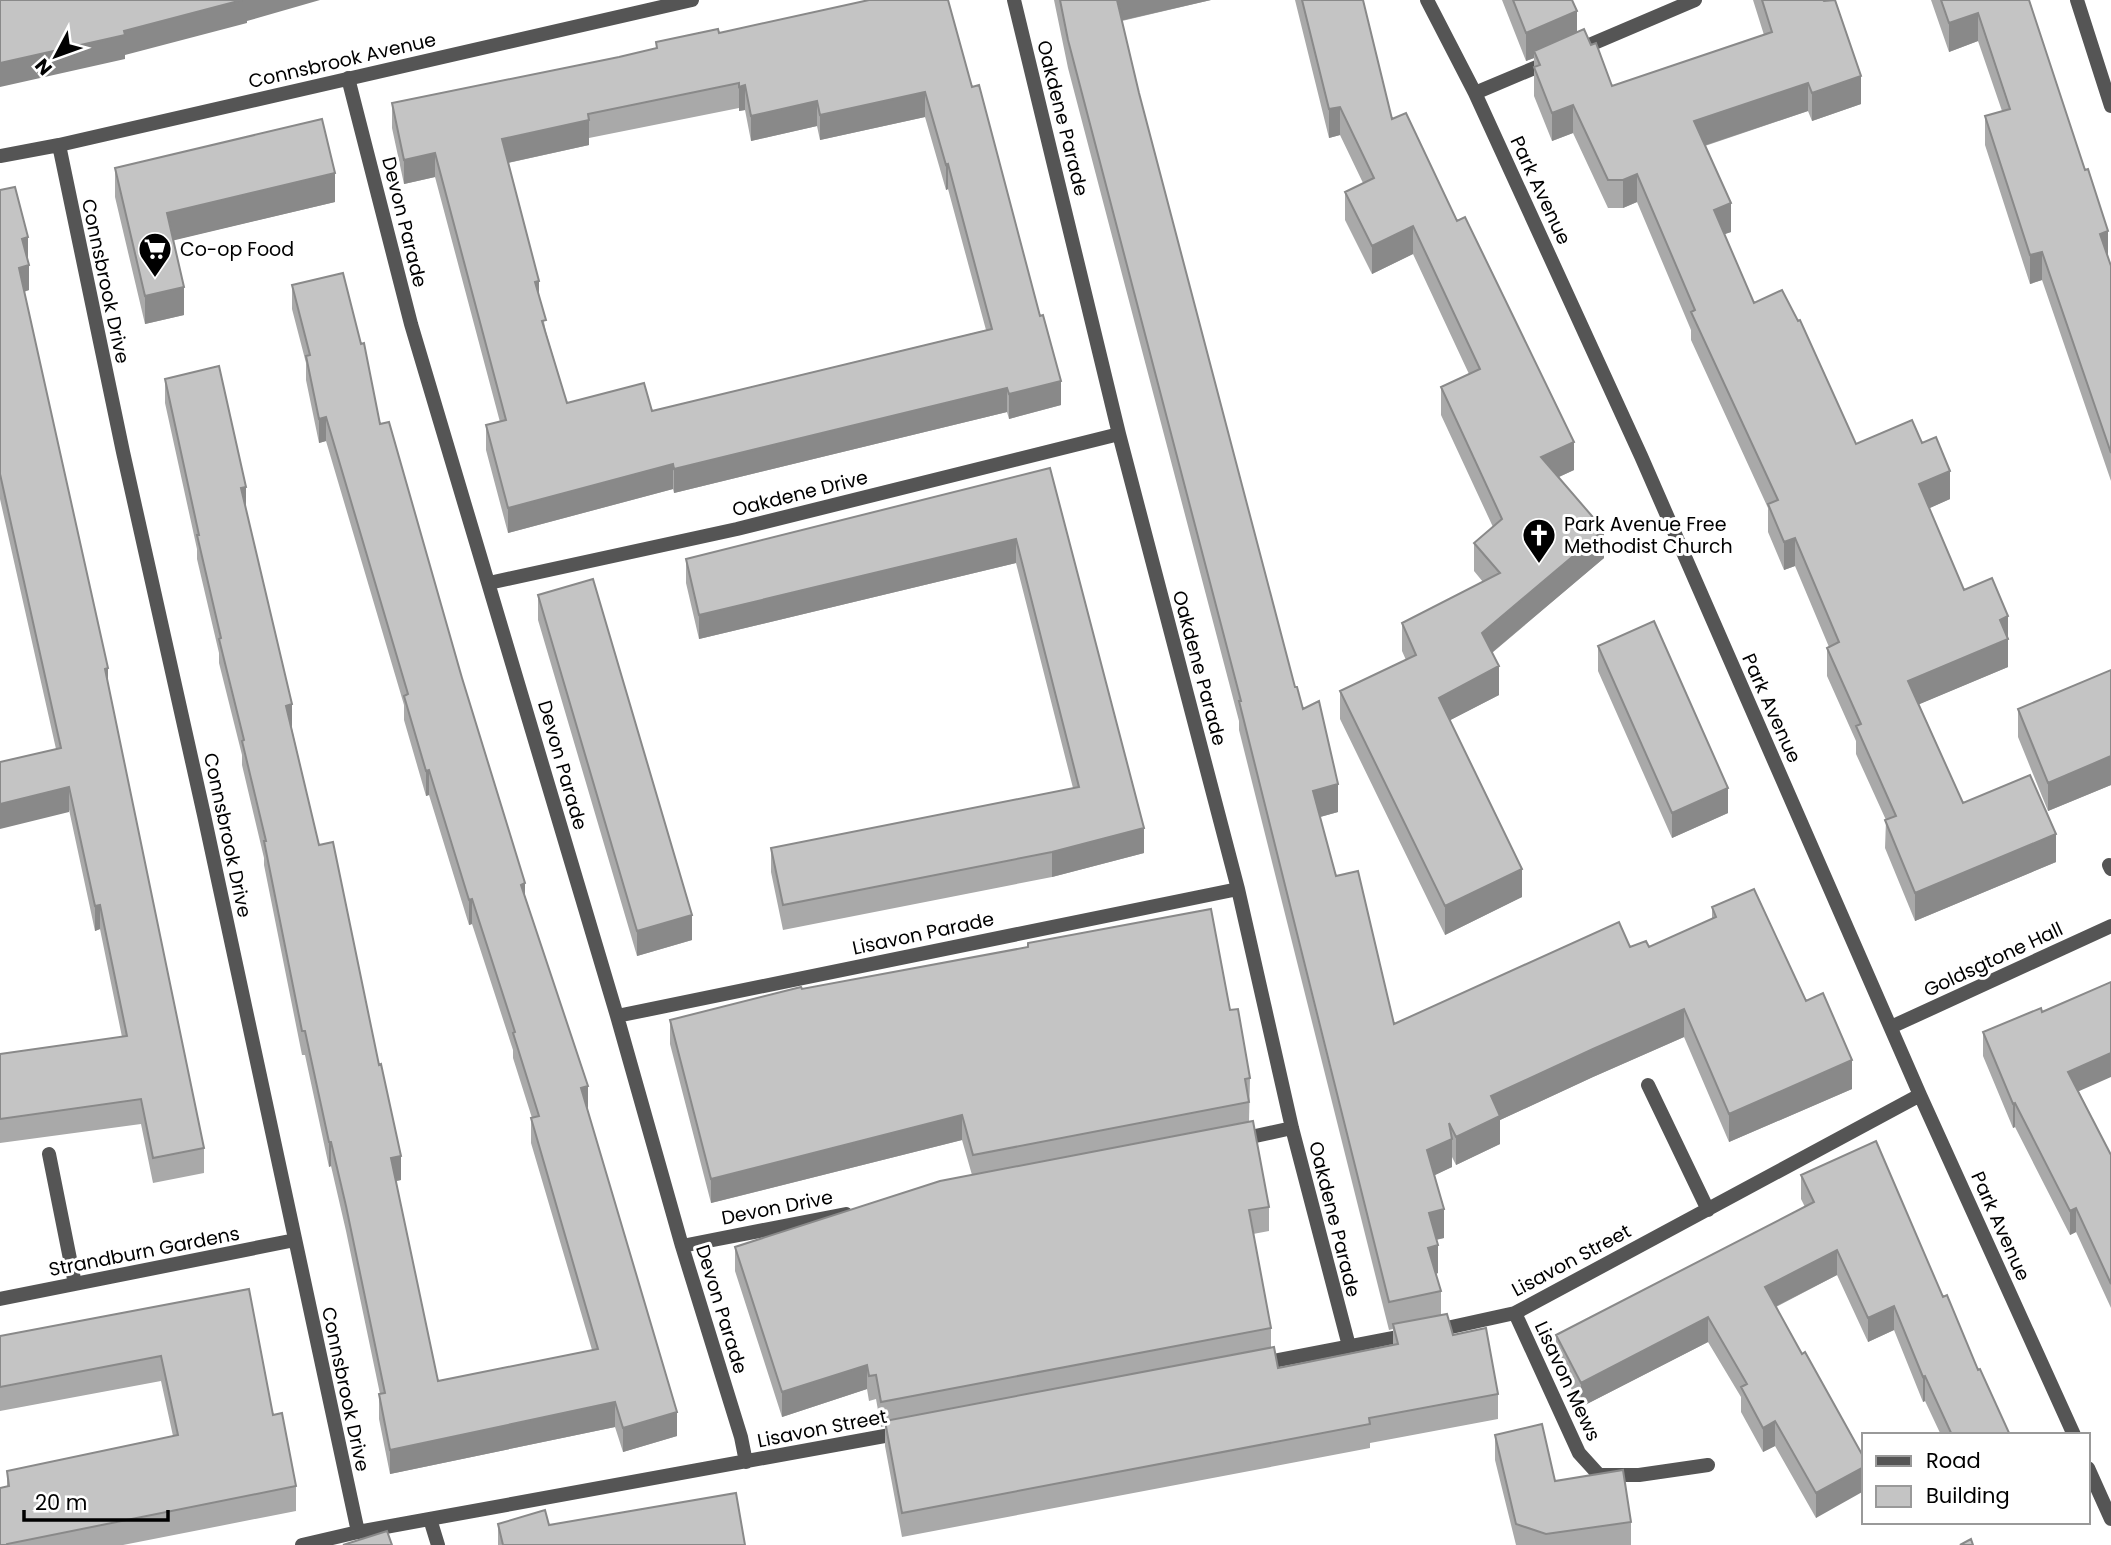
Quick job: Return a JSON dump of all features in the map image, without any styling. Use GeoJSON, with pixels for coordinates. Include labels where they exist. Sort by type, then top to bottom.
{"type":"FeatureCollection","features":[{"type":"Feature","properties":{"kind":"street","name":"Connsbrook Avenue"},"geometry":{"type":"LineString","coordinates":[[0,156],[60,145],[692,0]]}},
{"type":"Feature","properties":{"kind":"street","name":"Oakdene Parade"},"geometry":{"type":"LineString","coordinates":[[1014,0],[1119,435],[1238,890],[1292,1128],[1349,1346]]}},
{"type":"Feature","properties":{"kind":"street","name":"Park Avenue"},"geometry":{"type":"LineString","coordinates":[[1427,0],[1475,93],[1636,443],[1920,1095],[2073,1433]]}},
{"type":"Feature","properties":{"kind":"street"},"geometry":{"type":"LineString","coordinates":[[1475,93],[1695,0]]}},
{"type":"Feature","properties":{"kind":"street"},"geometry":{"type":"LineString","coordinates":[[2077,0],[2111,106]]}},
{"type":"Feature","properties":{"kind":"street","name":"Devon Parade"},"geometry":{"type":"LineString","coordinates":[[348,78],[411,324],[617,1016],[682,1246],[741,1437],[746,1462]]}},
{"type":"Feature","properties":{"kind":"street","name":"Connsbrook Drive"},"geometry":{"type":"LineString","coordinates":[[60,145],[66,186],[122,452],[204,815],[358,1532]]}},
{"type":"Feature","properties":{"kind":"street","name":"Oakdene Drive"},"geometry":{"type":"LineString","coordinates":[[489,583],[737,529],[1119,435]]}},
{"type":"Feature","properties":{"kind":"street","name":"Lisavon Parade"},"geometry":{"type":"LineString","coordinates":[[617,1016],[1238,890]]}},
{"type":"Feature","properties":{"kind":"street","name":"Goldsgtone Hall"},"geometry":{"type":"LineString","coordinates":[[1891,1027],[2111,926]]}},
{"type":"Feature","properties":{"kind":"street"},"geometry":{"type":"LineString","coordinates":[[1648,1085],[1707,1210]]}},
{"type":"Feature","properties":{"kind":"street","name":"Lisavon Street"},"geometry":{"type":"LineString","coordinates":[[1245,1367],[1454,1328],[1515,1313],[1920,1095]]}},
{"type":"Feature","properties":{"kind":"street"},"geometry":{"type":"LineString","coordinates":[[1221,1142],[1292,1128]]}},
{"type":"Feature","properties":{"kind":"street"},"geometry":{"type":"LineString","coordinates":[[49,1154],[75,1284]]}},
{"type":"Feature","properties":{"kind":"street","name":"Devon Drive"},"geometry":{"type":"LineString","coordinates":[[682,1246],[857,1212]]}},
{"type":"Feature","properties":{"kind":"street","name":"Strandburn Gardens"},"geometry":{"type":"LineString","coordinates":[[0,1299],[295,1240]]}},
{"type":"Feature","properties":{"kind":"street","name":"Lisavon Mews"},"geometry":{"type":"LineString","coordinates":[[1515,1313],[1579,1453],[1598,1475],[1639,1475],[1708,1465]]}},
{"type":"Feature","properties":{"kind":"street","name":"Lisavon Street"},"geometry":{"type":"LineString","coordinates":[[302,1545],[358,1532],[909,1431]]}},
{"type":"Feature","properties":{"kind":"street"},"geometry":{"type":"LineString","coordinates":[[2090,1472],[2111,1519]]}},
{"type":"Feature","properties":{"kind":"street"},"geometry":{"type":"LineString","coordinates":[[430,1519],[438,1545]]}},
{"type":"Feature","properties":{"kind":"building"},"geometry":{"type":"Polygon","coordinates":[[[0,0],[242,0],[124,31],[125,35],[0,63],[0,0]]]}},
{"type":"Feature","properties":{"kind":"building"},"geometry":{"type":"Polygon","coordinates":[[[869,0],[948,0],[972,87],[979,85],[1040,316],[1043,315],[1061,381],[1009,394],[1007,388],[674,469],[673,464],[508,508],[486,425],[506,420],[435,153],[404,160],[392,103],[619,57],[657,48],[656,42],[718,29],[719,33],[869,0]],[[739,83],[588,114],[589,120],[502,139],[539,281],[535,282],[546,320],[542,321],[567,403],[644,383],[652,411],[992,329],[948,164],[946,165],[925,92],[820,115],[817,101],[751,116],[745,85],[739,87],[739,83]]]}},
{"type":"Feature","properties":{"kind":"building"},"geometry":{"type":"Polygon","coordinates":[[[1060,0],[1117,0],[1295,687],[1303,709],[1319,701],[1338,784],[1313,791],[1336,876],[1358,871],[1394,1024],[1619,922],[1630,947],[1646,941],[1649,947],[1716,917],[1712,907],[1754,889],[1806,1001],[1823,993],[1852,1060],[1729,1114],[1684,1009],[1491,1096],[1500,1116],[1456,1137],[1449,1123],[1452,1139],[1427,1150],[1444,1209],[1429,1213],[1438,1245],[1428,1248],[1441,1291],[1389,1302],[1241,701],[1068,40],[1060,0]]]}},
{"type":"Feature","properties":{"kind":"building"},"geometry":{"type":"Polygon","coordinates":[[[1302,0],[1363,0],[1392,119],[1406,113],[1457,221],[1465,217],[1574,442],[1541,457],[1604,530],[1482,633],[1499,666],[1439,698],[1522,869],[1445,906],[1340,691],[1416,655],[1402,623],[1500,573],[1474,543],[1502,519],[1441,387],[1480,369],[1413,226],[1372,246],[1345,192],[1374,178],[1340,107],[1329,109],[1302,0]]]}},
{"type":"Feature","properties":{"kind":"building"},"geometry":{"type":"Polygon","coordinates":[[[1513,0],[1572,0],[1577,11],[1526,33],[1513,0]]]}},
{"type":"Feature","properties":{"kind":"building"},"geometry":{"type":"Polygon","coordinates":[[[1762,0],[1835,0],[1861,76],[1812,93],[1808,83],[1694,121],[1731,203],[1714,210],[1754,303],[1782,290],[1798,321],[1800,320],[1856,444],[1912,420],[1922,443],[1936,437],[1950,471],[1919,484],[1964,590],[1992,578],[2008,616],[2000,620],[2008,639],[1908,681],[1963,803],[2030,775],[2056,834],[1915,893],[1885,820],[1896,816],[1856,726],[1861,724],[1827,648],[1839,642],[1795,538],[1784,542],[1768,504],[1778,500],[1691,312],[1695,310],[1637,174],[1623,180],[1608,180],[1573,105],[1552,113],[1534,67],[1540,65],[1534,51],[1584,29],[1591,45],[1596,43],[1612,86],[1772,32],[1762,0]]]}},
{"type":"Feature","properties":{"kind":"building"},"geometry":{"type":"Polygon","coordinates":[[[1941,0],[2029,0],[2108,231],[2100,234],[2111,266],[2111,453],[2042,252],[2030,255],[1985,116],[2010,109],[1978,13],[1949,23],[1941,0]]]}},
{"type":"Feature","properties":{"kind":"building"},"geometry":{"type":"Polygon","coordinates":[[[322,119],[335,173],[167,213],[184,287],[145,296],[115,168],[322,119]]]}},
{"type":"Feature","properties":{"kind":"building"},"geometry":{"type":"Polygon","coordinates":[[[15,187],[28,237],[22,239],[29,265],[19,268],[108,668],[105,669],[204,1148],[153,1158],[141,1099],[0,1119],[0,1054],[127,1036],[100,905],[95,906],[69,787],[0,804],[0,762],[61,748],[0,474],[0,190],[15,187]]]}},
{"type":"Feature","properties":{"kind":"building"},"geometry":{"type":"Polygon","coordinates":[[[343,273],[361,344],[364,343],[380,424],[389,422],[462,678],[525,883],[521,885],[588,1086],[581,1088],[677,1412],[623,1428],[615,1402],[390,1450],[379,1394],[385,1393],[346,1206],[305,1031],[302,1031],[266,841],[219,639],[221,638],[165,379],[219,366],[246,487],[241,488],[292,704],[286,706],[319,845],[333,842],[379,1065],[381,1064],[401,1156],[391,1158],[438,1381],[598,1349],[531,1118],[539,1116],[513,1033],[515,1032],[472,899],[469,900],[429,770],[426,771],[404,696],[408,694],[326,417],[319,419],[306,356],[310,355],[292,285],[343,273]]]}},
{"type":"Feature","properties":{"kind":"building"},"geometry":{"type":"Polygon","coordinates":[[[1050,468],[1144,828],[1052,852],[783,905],[771,848],[1079,787],[1016,539],[699,615],[686,559],[1050,468]]]}},
{"type":"Feature","properties":{"kind":"building"},"geometry":{"type":"Polygon","coordinates":[[[593,579],[692,915],[637,931],[538,595],[593,579]]]}},
{"type":"Feature","properties":{"kind":"building"},"geometry":{"type":"Polygon","coordinates":[[[1654,621],[1728,788],[1672,813],[1598,646],[1654,621]]]}},
{"type":"Feature","properties":{"kind":"building"},"geometry":{"type":"Polygon","coordinates":[[[2111,670],[2111,756],[2048,783],[2018,709],[2111,670]]]}},
{"type":"Feature","properties":{"kind":"building"},"geometry":{"type":"Polygon","coordinates":[[[1211,909],[1230,1010],[1238,1009],[1250,1078],[1245,1079],[1249,1102],[973,1155],[962,1115],[711,1179],[670,1020],[801,987],[802,989],[1028,947],[1028,943],[1211,909]]]}},
{"type":"Feature","properties":{"kind":"building"},"geometry":{"type":"Polygon","coordinates":[[[2111,982],[2111,1053],[2068,1072],[2111,1155],[2111,1284],[2076,1208],[2070,1211],[2015,1103],[2013,1104],[1983,1032],[2041,1008],[2042,1012],[2111,982]]]}},
{"type":"Feature","properties":{"kind":"building"},"geometry":{"type":"Polygon","coordinates":[[[1253,1121],[1269,1207],[1249,1210],[1271,1328],[881,1402],[876,1375],[869,1376],[867,1365],[782,1392],[735,1247],[940,1181],[1253,1121]]]}},
{"type":"Feature","properties":{"kind":"building"},"geometry":{"type":"Polygon","coordinates":[[[1876,1141],[1943,1297],[1947,1295],[1978,1370],[1980,1369],[2009,1433],[1951,1433],[1925,1376],[1923,1377],[1894,1306],[1868,1318],[1837,1250],[1765,1287],[1862,1454],[1862,1468],[1816,1493],[1775,1421],[1763,1428],[1741,1387],[1747,1384],[1708,1317],[1581,1383],[1556,1335],[1814,1202],[1801,1175],[1876,1141]]]}},
{"type":"Feature","properties":{"kind":"building"},"geometry":{"type":"Polygon","coordinates":[[[249,1289],[273,1415],[282,1413],[296,1486],[0,1545],[0,1488],[9,1486],[7,1471],[178,1435],[161,1356],[0,1387],[0,1336],[249,1289]]]}},
{"type":"Feature","properties":{"kind":"building"},"geometry":{"type":"Polygon","coordinates":[[[1447,1314],[1453,1335],[1486,1328],[1498,1394],[1369,1418],[1370,1424],[902,1513],[885,1421],[1274,1347],[1278,1368],[1398,1344],[1393,1324],[1447,1314]]]}},
{"type":"Feature","properties":{"kind":"building"},"geometry":{"type":"Polygon","coordinates":[[[1542,1424],[1555,1481],[1623,1470],[1631,1522],[1546,1534],[1516,1524],[1495,1435],[1542,1424]]]}},
{"type":"Feature","properties":{"kind":"building"},"geometry":{"type":"Polygon","coordinates":[[[736,1493],[745,1545],[503,1545],[498,1524],[545,1510],[549,1525],[736,1493]]]}},
{"type":"Feature","properties":{"kind":"building"},"geometry":{"type":"Polygon","coordinates":[[[387,1531],[392,1545],[343,1545],[387,1531]]]}},
{"type":"Feature","properties":{"kind":"building"},"geometry":{"type":"Polygon","coordinates":[[[1971,1539],[1973,1545],[1960,1545],[1971,1539]]]}},
{"type":"Feature","properties":{"kind":"place","name":"Co-op Food"},"geometry":{"type":"Point","coordinates":[155,279]}},
{"type":"Feature","properties":{"kind":"place","name":"Park Avenue Free Methodist Church"},"geometry":{"type":"Point","coordinates":[1539,565]}}]}
